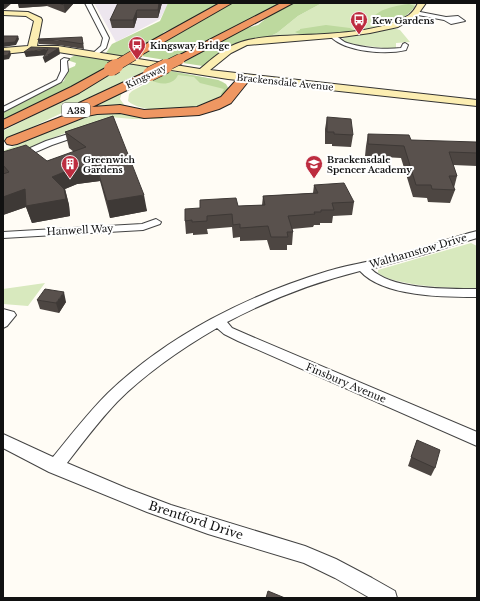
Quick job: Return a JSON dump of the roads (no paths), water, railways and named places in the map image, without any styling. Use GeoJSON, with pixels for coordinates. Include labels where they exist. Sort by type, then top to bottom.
{"type":"FeatureCollection","features":[{"type":"Feature","properties":{"kind":"highway","name":"A38"},"geometry":{"type":"LineString","coordinates":[[3,125],[75,90],[227,3]]}},
{"type":"Feature","properties":{"kind":"highway","name":"Kingsway"},"geometry":{"type":"LineString","coordinates":[[7,143],[149,75],[288,3]]}},
{"type":"Feature","properties":{"kind":"highway"},"geometry":{"type":"LineString","coordinates":[[149,75],[128,91],[124,100],[131,107],[151,114]]}},
{"type":"Feature","properties":{"kind":"highway"},"geometry":{"type":"LineString","coordinates":[[7,143],[83,113],[97,110],[120,109],[151,114],[186,113],[214,106],[230,97],[245,78]]}},
{"type":"Feature","properties":{"kind":"street"},"geometry":{"type":"LineString","coordinates":[[88,3],[106,38],[104,47],[94,55]]}},
{"type":"Feature","properties":{"kind":"street"},"geometry":{"type":"LineString","coordinates":[[202,72],[230,49],[246,43],[272,39],[333,36],[384,28],[405,20],[415,14],[419,10],[422,3]]}},
{"type":"Feature","properties":{"kind":"street"},"geometry":{"type":"LineString","coordinates":[[3,13],[28,14],[38,20],[32,48]]}},
{"type":"Feature","properties":{"kind":"street"},"geometry":{"type":"LineString","coordinates":[[415,14],[446,19]]}},
{"type":"Feature","properties":{"kind":"street"},"geometry":{"type":"LineString","coordinates":[[333,36],[343,44],[352,46],[394,50],[404,49],[405,45]]}},
{"type":"Feature","properties":{"kind":"street","name":"Brackensdale Avenue"},"geometry":{"type":"LineString","coordinates":[[3,50],[32,48],[58,49],[245,78],[477,103]]}},
{"type":"Feature","properties":{"kind":"street"},"geometry":{"type":"LineString","coordinates":[[3,110],[59,81],[63,76],[66,62],[74,64]]}},
{"type":"Feature","properties":{"kind":"street"},"geometry":{"type":"LineString","coordinates":[[3,163],[49,143],[91,129]]}},
{"type":"Feature","properties":{"kind":"street","name":"Hanwell Way"},"geometry":{"type":"LineString","coordinates":[[3,235],[143,227],[156,222]]}},
{"type":"Feature","properties":{"kind":"street","name":"Walthamstow Drive"},"geometry":{"type":"LineString","coordinates":[[55,467],[78,437],[122,389],[159,360],[218,322],[265,298],[298,284],[330,274],[421,252],[476,236]]}},
{"type":"Feature","properties":{"kind":"street","name":"Walthamstow Drive"},"geometry":{"type":"LineString","coordinates":[[363,267],[374,278],[394,284],[434,291],[477,293]]}},
{"type":"Feature","properties":{"kind":"street"},"geometry":{"type":"LineString","coordinates":[[3,313],[10,315],[3,323]]}},
{"type":"Feature","properties":{"kind":"street","name":"Finsbury Avenue"},"geometry":{"type":"LineString","coordinates":[[218,322],[228,331],[243,338],[477,439]]}},
{"type":"Feature","properties":{"kind":"street","name":"Brentford Drive"},"geometry":{"type":"LineString","coordinates":[[3,441],[55,467],[122,496],[197,523],[294,551],[354,579],[388,598]]}},
{"type":"Feature","properties":{"kind":"place","name":"Kew Gardens"},"geometry":{"type":"Point","coordinates":[359,35]}},
{"type":"Feature","properties":{"kind":"place","name":"Kingsway Bridge"},"geometry":{"type":"Point","coordinates":[137,60]}},
{"type":"Feature","properties":{"kind":"place","name":"Greenwich Gardens"},"geometry":{"type":"Point","coordinates":[70,179]}},
{"type":"Feature","properties":{"kind":"place","name":"Brackensdale Spencer Academy"},"geometry":{"type":"Point","coordinates":[314,179]}}]}
